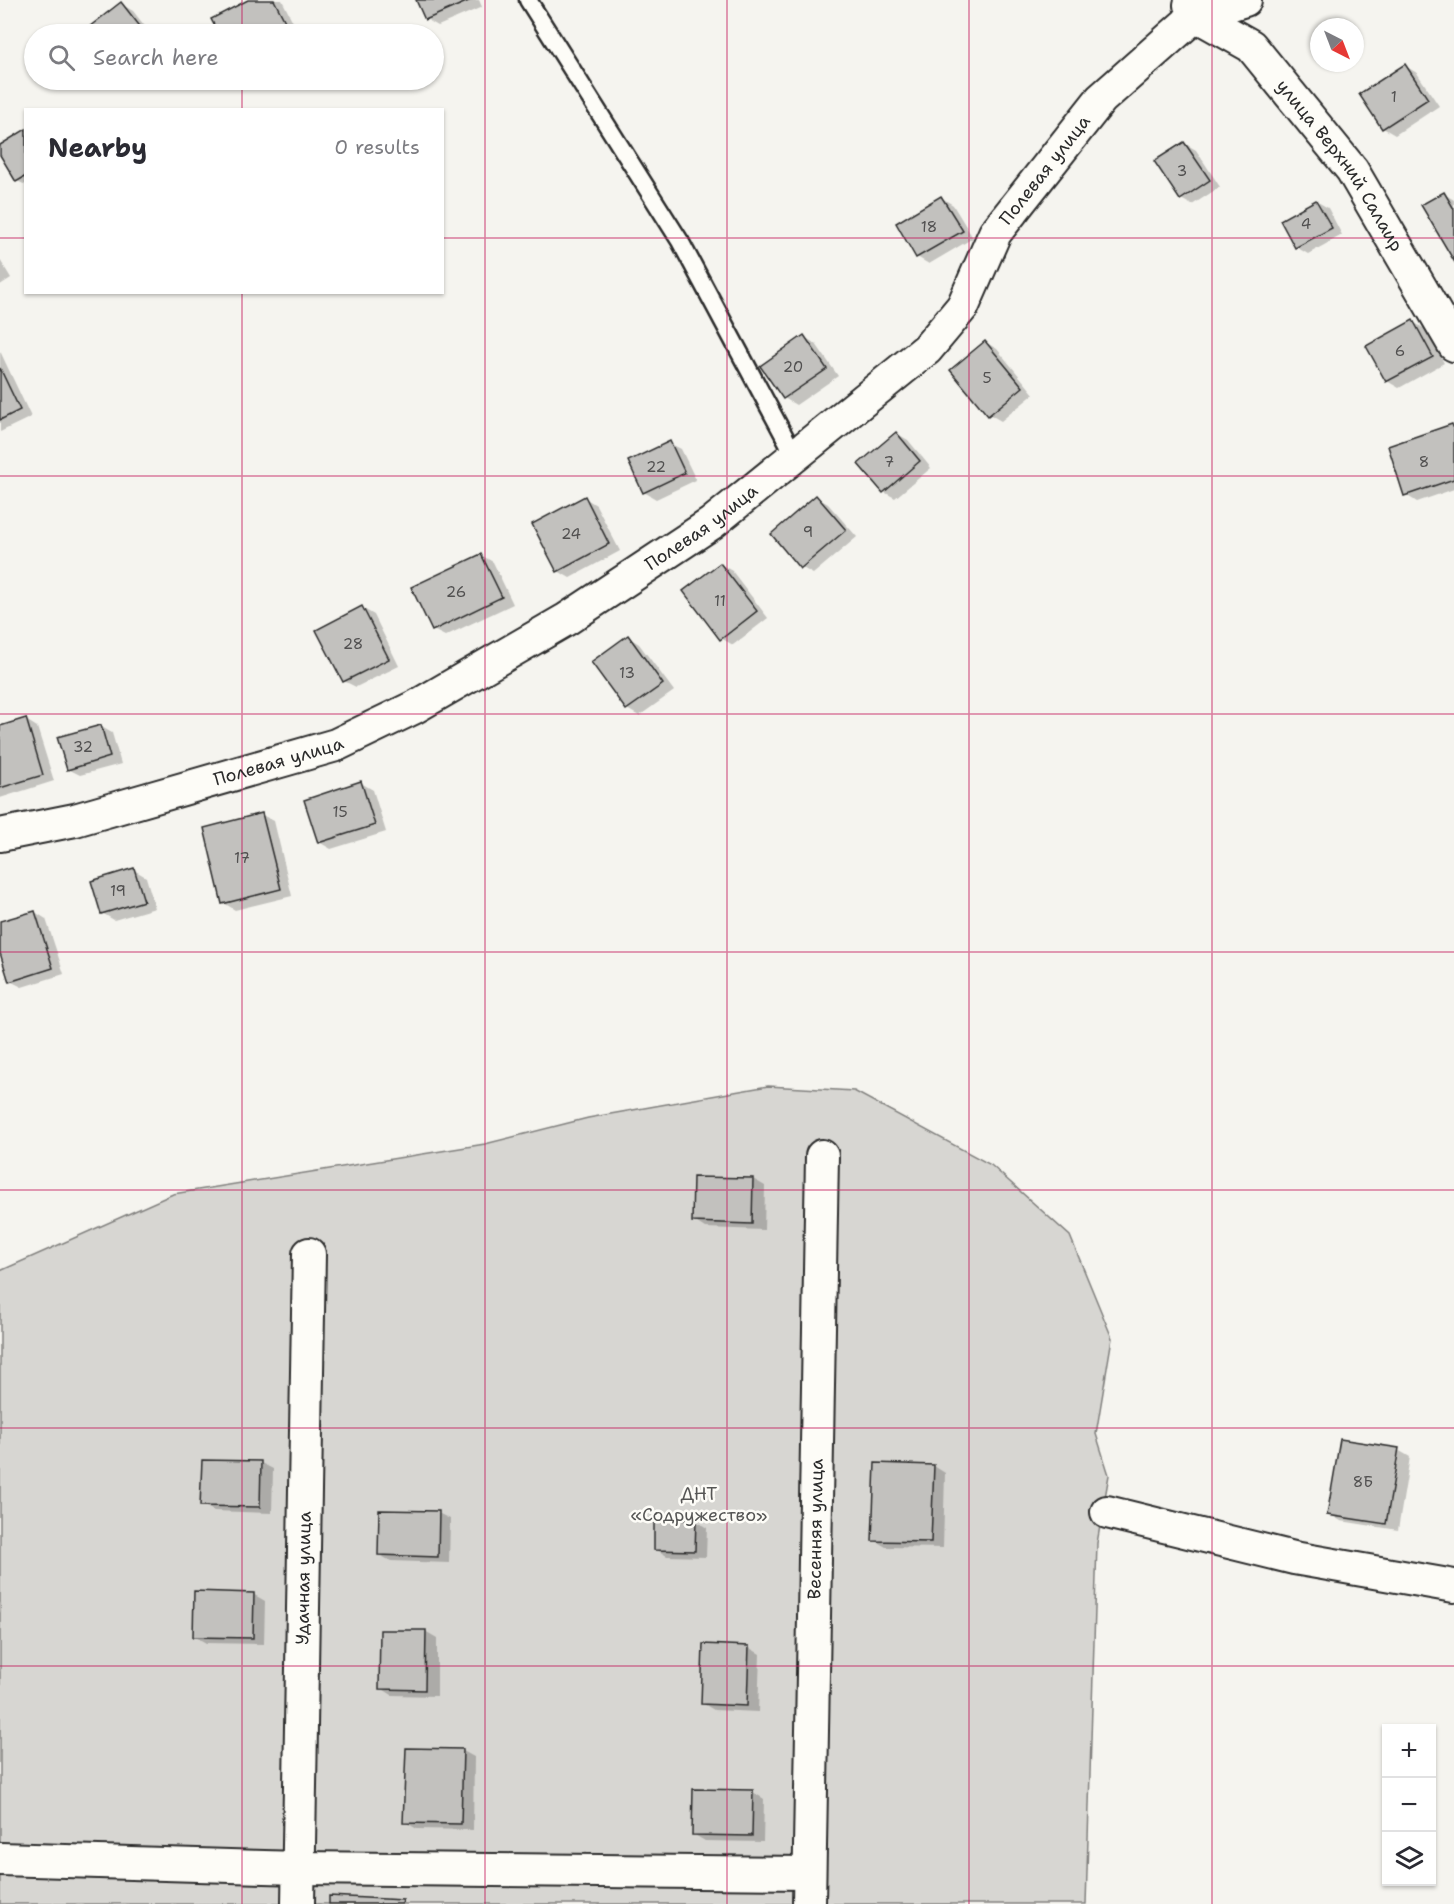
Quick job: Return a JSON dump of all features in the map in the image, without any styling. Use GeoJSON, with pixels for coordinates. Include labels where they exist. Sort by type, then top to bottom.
{"type":"FeatureCollection","features":[{"type":"Feature","properties":{"kind":"street","name":"Полевая улица"},"geometry":{"type":"LineString","coordinates":[[0,835],[75,820],[346,741],[415,707],[567,619],[712,524],[927,349],[963,306],[995,233],[1101,99],[1191,8],[1245,0]]}},
{"type":"Feature","properties":{"kind":"street","name":"улица Верхний Салаир"},"geometry":{"type":"LineString","coordinates":[[1191,8],[1251,46],[1352,170],[1454,345]]}},
{"type":"Feature","properties":{"kind":"street","name":"Весенняя улица"},"geometry":{"type":"LineString","coordinates":[[809,1904],[822,1155]]}},
{"type":"Feature","properties":{"kind":"street","name":"Удачная улица"},"geometry":{"type":"LineString","coordinates":[[298,1904],[309,1254]]}},
{"type":"Feature","properties":{"kind":"street"},"geometry":{"type":"LineString","coordinates":[[1107,1512],[1294,1558],[1454,1586]]}},
{"type":"Feature","properties":{"kind":"street"},"geometry":{"type":"LineString","coordinates":[[0,1859],[299,1868],[809,1873]]}},
{"type":"Feature","properties":{"kind":"lane"},"geometry":{"type":"LineString","coordinates":[[528,0],[680,241],[795,456]]}},
{"type":"Feature","properties":{"kind":"green space","name":"ДНТ «Содружество»"},"geometry":{"type":"Polygon","coordinates":[[[768,1086],[854,1091],[991,1165],[1070,1236],[1112,1338],[1096,1434],[1109,1475],[1097,1543],[1086,1904],[0,1904],[0,1271],[173,1194],[485,1144],[588,1118],[768,1086]]]}},
{"type":"Feature","properties":{"kind":"building"},"geometry":{"type":"Polygon","coordinates":[[[248,0],[274,0],[286,24],[214,24],[211,19],[248,0]]]}},
{"type":"Feature","properties":{"kind":"building"},"geometry":{"type":"Polygon","coordinates":[[[416,0],[471,0],[425,20],[416,0]]]}},
{"type":"Feature","properties":{"kind":"building"},"geometry":{"type":"Polygon","coordinates":[[[121,2],[138,24],[93,24],[121,2]]]}},
{"type":"Feature","properties":{"kind":"building"},"geometry":{"type":"Polygon","coordinates":[[[1405,64],[1428,99],[1382,129],[1359,94],[1405,64]]]}},
{"type":"Feature","properties":{"kind":"building"},"geometry":{"type":"Polygon","coordinates":[[[24,130],[24,177],[16,182],[0,155],[0,145],[24,130]]]}},
{"type":"Feature","properties":{"kind":"building"},"geometry":{"type":"Polygon","coordinates":[[[1184,142],[1210,180],[1180,200],[1154,161],[1184,142]]]}},
{"type":"Feature","properties":{"kind":"building"},"geometry":{"type":"Polygon","coordinates":[[[1444,192],[1454,209],[1454,261],[1421,205],[1444,192]]]}},
{"type":"Feature","properties":{"kind":"building"},"geometry":{"type":"Polygon","coordinates":[[[941,196],[963,231],[916,258],[896,223],[941,196]]]}},
{"type":"Feature","properties":{"kind":"building"},"geometry":{"type":"Polygon","coordinates":[[[1316,200],[1332,228],[1295,248],[1280,220],[1316,200]]]}},
{"type":"Feature","properties":{"kind":"building"},"geometry":{"type":"Polygon","coordinates":[[[1413,320],[1433,357],[1386,382],[1366,346],[1413,320]]]}},
{"type":"Feature","properties":{"kind":"building"},"geometry":{"type":"Polygon","coordinates":[[[804,335],[827,369],[783,399],[760,366],[804,335]]]}},
{"type":"Feature","properties":{"kind":"building"},"geometry":{"type":"Polygon","coordinates":[[[985,341],[1023,387],[988,416],[950,370],[985,341]]]}},
{"type":"Feature","properties":{"kind":"building"},"geometry":{"type":"Polygon","coordinates":[[[0,368],[20,410],[0,420],[0,368]]]}},
{"type":"Feature","properties":{"kind":"building"},"geometry":{"type":"Polygon","coordinates":[[[1452,424],[1454,429],[1454,479],[1404,496],[1388,446],[1452,424]]]}},
{"type":"Feature","properties":{"kind":"building"},"geometry":{"type":"Polygon","coordinates":[[[896,432],[920,461],[883,493],[858,464],[896,432]]]}},
{"type":"Feature","properties":{"kind":"building"},"geometry":{"type":"Polygon","coordinates":[[[670,441],[685,473],[643,493],[628,461],[670,441]]]}},
{"type":"Feature","properties":{"kind":"building"},"geometry":{"type":"Polygon","coordinates":[[[816,495],[846,530],[800,569],[771,534],[816,495]]]}},
{"type":"Feature","properties":{"kind":"building"},"geometry":{"type":"Polygon","coordinates":[[[585,496],[609,544],[557,572],[532,524],[585,496]]]}},
{"type":"Feature","properties":{"kind":"building"},"geometry":{"type":"Polygon","coordinates":[[[481,554],[502,597],[432,631],[411,587],[481,554]]]}},
{"type":"Feature","properties":{"kind":"building"},"geometry":{"type":"Polygon","coordinates":[[[720,563],[757,611],[720,640],[683,591],[720,563]]]}},
{"type":"Feature","properties":{"kind":"building"},"geometry":{"type":"Polygon","coordinates":[[[362,606],[389,659],[343,682],[316,630],[362,606]]]}},
{"type":"Feature","properties":{"kind":"building"},"geometry":{"type":"Polygon","coordinates":[[[628,635],[663,684],[626,710],[591,662],[628,635]]]}},
{"type":"Feature","properties":{"kind":"building"},"geometry":{"type":"Polygon","coordinates":[[[26,718],[43,775],[0,788],[0,726],[26,718]]]}},
{"type":"Feature","properties":{"kind":"building"},"geometry":{"type":"Polygon","coordinates":[[[101,725],[110,757],[67,770],[57,737],[101,725]]]}},
{"type":"Feature","properties":{"kind":"building"},"geometry":{"type":"Polygon","coordinates":[[[361,781],[375,825],[318,843],[304,800],[361,781]]]}},
{"type":"Feature","properties":{"kind":"building"},"geometry":{"type":"Polygon","coordinates":[[[262,813],[281,889],[222,904],[204,828],[262,813]]]}},
{"type":"Feature","properties":{"kind":"building"},"geometry":{"type":"Polygon","coordinates":[[[134,868],[144,901],[101,914],[91,881],[134,868]]]}},
{"type":"Feature","properties":{"kind":"building"},"geometry":{"type":"Polygon","coordinates":[[[35,911],[53,968],[9,982],[0,953],[0,921],[35,911]]]}},
{"type":"Feature","properties":{"kind":"building"},"geometry":{"type":"Polygon","coordinates":[[[693,1177],[753,1178],[752,1224],[692,1222],[693,1177]]]}},
{"type":"Feature","properties":{"kind":"building"},"geometry":{"type":"Polygon","coordinates":[[[1340,1439],[1399,1448],[1386,1524],[1327,1515],[1340,1439]]]}},
{"type":"Feature","properties":{"kind":"building"},"geometry":{"type":"Polygon","coordinates":[[[202,1460],[261,1461],[260,1507],[200,1506],[202,1460]]]}},
{"type":"Feature","properties":{"kind":"building"},"geometry":{"type":"Polygon","coordinates":[[[875,1463],[934,1465],[931,1542],[872,1541],[875,1463]]]}},
{"type":"Feature","properties":{"kind":"building"},"geometry":{"type":"Polygon","coordinates":[[[379,1510],[439,1511],[438,1557],[378,1555],[379,1510]]]}},
{"type":"Feature","properties":{"kind":"building"},"geometry":{"type":"Polygon","coordinates":[[[654,1519],[696,1520],[695,1551],[654,1550],[654,1519]]]}},
{"type":"Feature","properties":{"kind":"building"},"geometry":{"type":"Polygon","coordinates":[[[194,1591],[254,1593],[253,1638],[193,1637],[194,1591]]]}},
{"type":"Feature","properties":{"kind":"building"},"geometry":{"type":"Polygon","coordinates":[[[380,1630],[426,1630],[425,1690],[379,1689],[380,1630]]]}},
{"type":"Feature","properties":{"kind":"building"},"geometry":{"type":"Polygon","coordinates":[[[703,1644],[749,1646],[747,1706],[701,1704],[703,1644]]]}},
{"type":"Feature","properties":{"kind":"building"},"geometry":{"type":"Polygon","coordinates":[[[406,1748],[463,1749],[461,1824],[403,1823],[406,1748]]]}},
{"type":"Feature","properties":{"kind":"building"},"geometry":{"type":"Polygon","coordinates":[[[693,1789],[753,1790],[752,1836],[692,1835],[693,1789]]]}},
{"type":"Feature","properties":{"kind":"building"},"geometry":{"type":"Polygon","coordinates":[[[329,1896],[403,1900],[402,1904],[329,1904],[329,1896]]]}}]}
